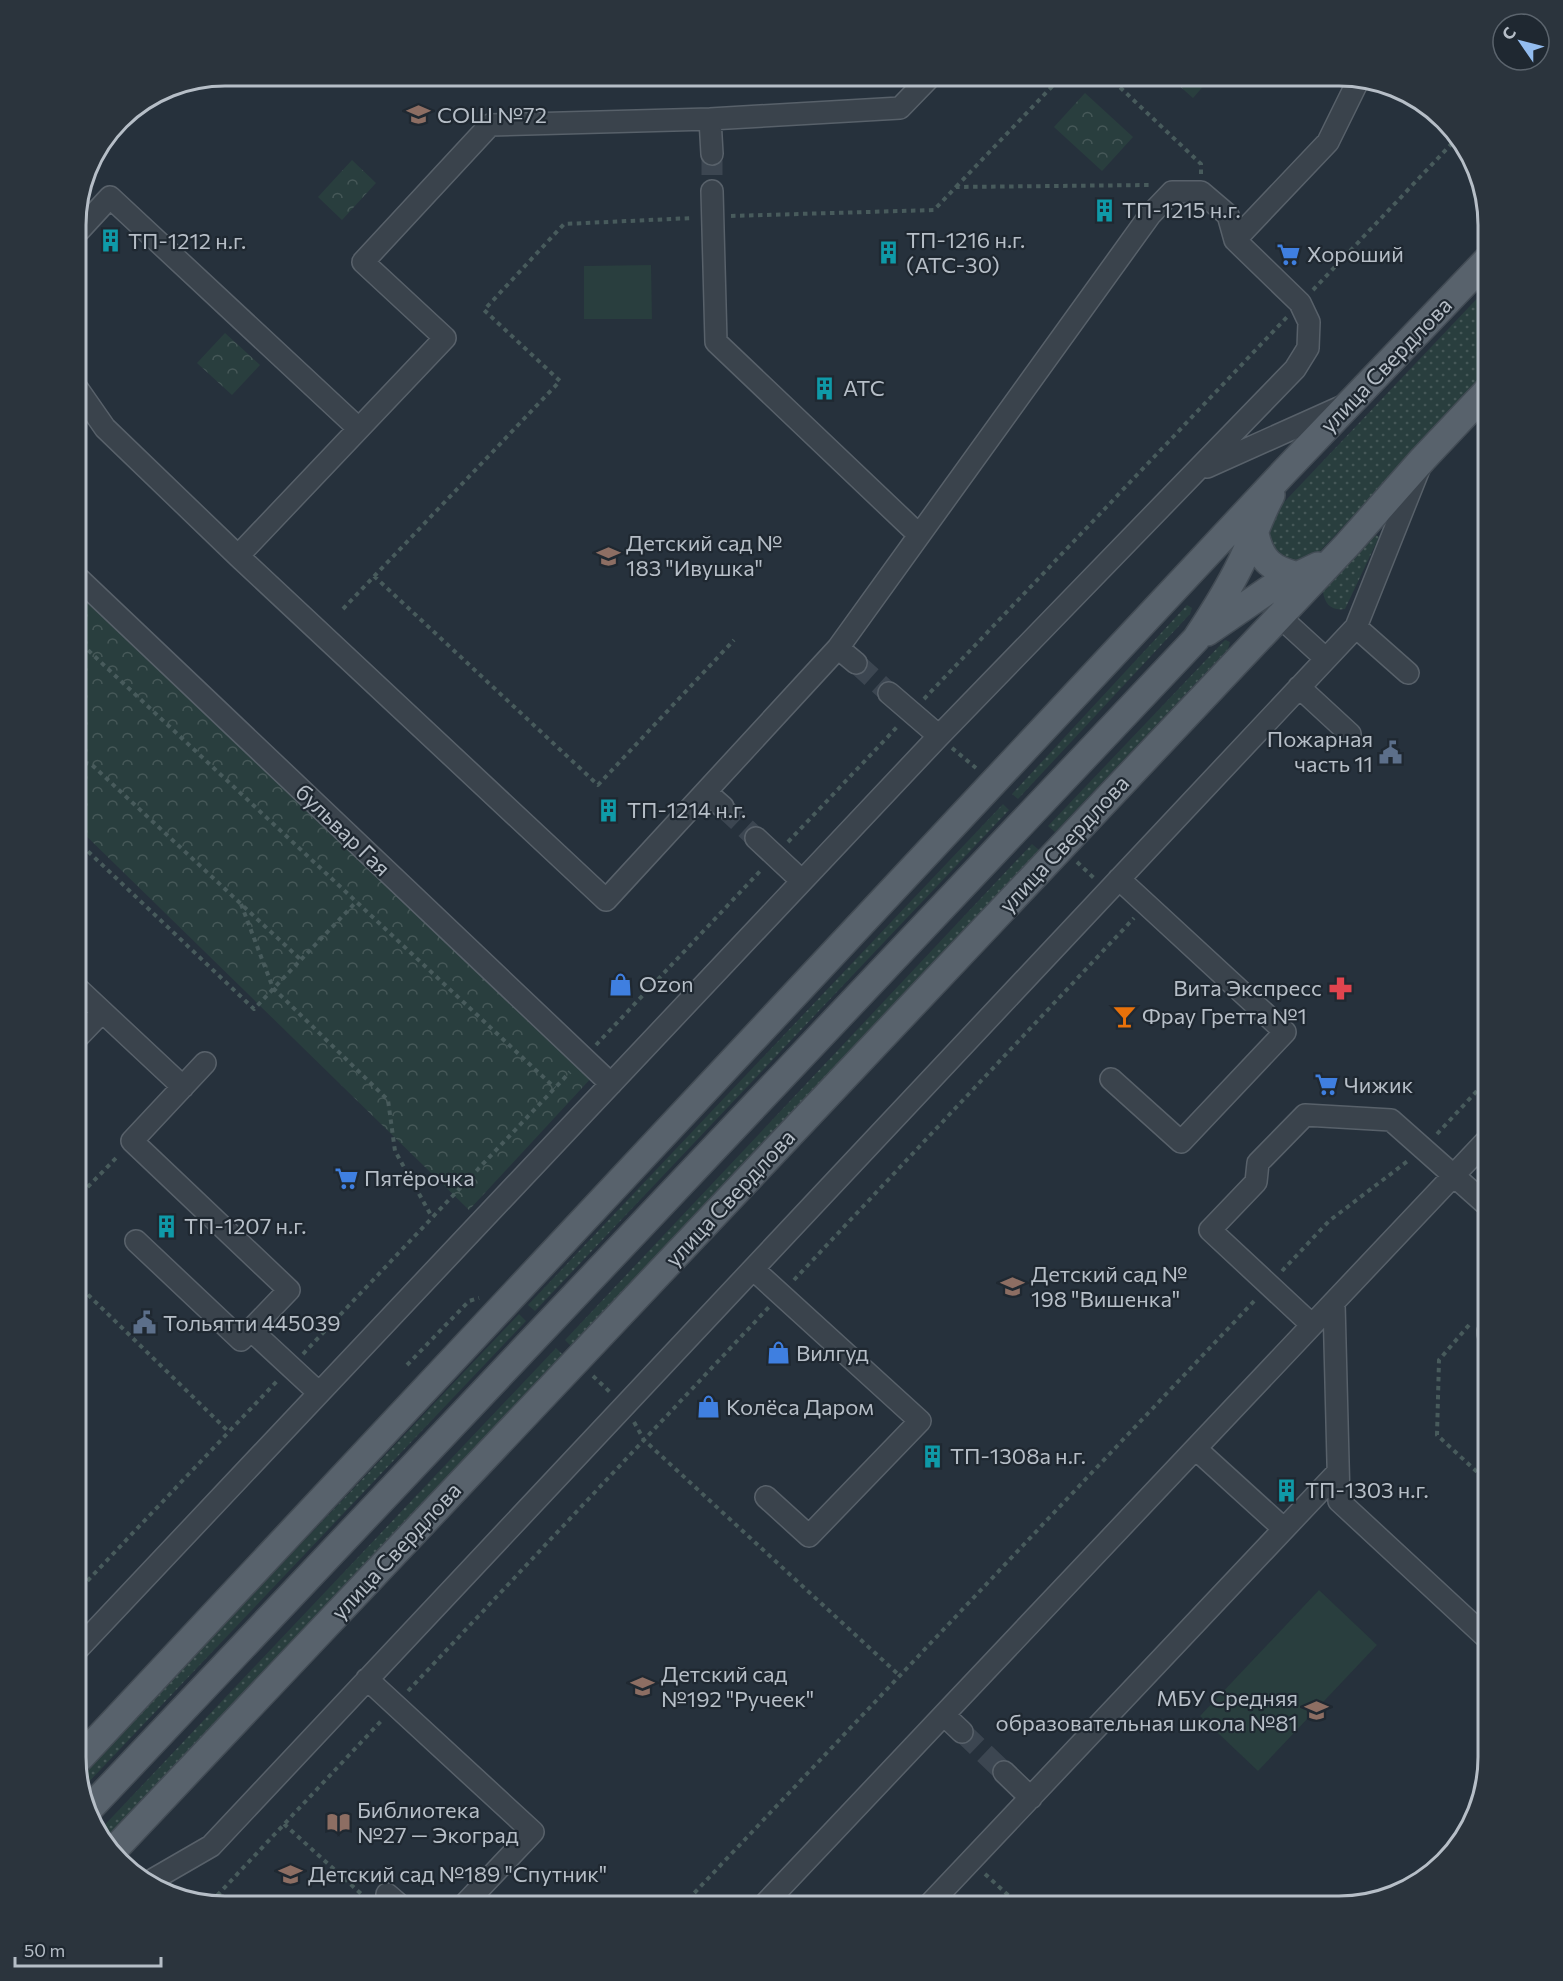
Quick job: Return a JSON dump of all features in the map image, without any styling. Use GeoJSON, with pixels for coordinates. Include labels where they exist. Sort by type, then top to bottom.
{"type":"FeatureCollection","features":[{"type":"Feature","properties":{"kind":"main road","name":"улица Свердлова"},"geometry":{"type":"LineString","coordinates":[[86,1750],[1285,471],[1478,269]]}},
{"type":"Feature","properties":{"kind":"main road","name":"улица Свердлова"},"geometry":{"type":"LineString","coordinates":[[118,1846],[1348,544],[1478,401]]}},
{"type":"Feature","properties":{"kind":"main road","name":"улица Свердлова"},"geometry":{"type":"LineString","coordinates":[[94,1804],[1196,639],[1223,596],[1255,534],[1260,517],[1285,471]]}},
{"type":"Feature","properties":{"kind":"main road"},"geometry":{"type":"LineString","coordinates":[[1255,534],[1259,551],[1268,563],[1284,573],[1299,576]]}},
{"type":"Feature","properties":{"kind":"main road","name":"улица Свердлова"},"geometry":{"type":"LineString","coordinates":[[1196,639],[1270,589],[1314,569],[1348,544]]}},
{"type":"Feature","properties":{"kind":"street"},"geometry":{"type":"LineString","coordinates":[[238,556],[445,338],[363,262],[490,125],[711,119],[900,108],[922,86]]}},
{"type":"Feature","properties":{"kind":"street"},"geometry":{"type":"LineString","coordinates":[[1235,240],[1328,142],[1355,87]]}},
{"type":"Feature","properties":{"kind":"street"},"geometry":{"type":"LineString","coordinates":[[711,119],[712,154]]}},
{"type":"Feature","properties":{"kind":"street"},"geometry":{"type":"LineString","coordinates":[[712,191],[716,342],[919,535]]}},
{"type":"Feature","properties":{"kind":"street"},"geometry":{"type":"LineString","coordinates":[[86,401],[105,428],[238,556],[606,900],[838,648],[1150,215],[1172,192],[1201,192],[1228,215],[1235,240],[1300,303],[1309,322],[1308,348],[1295,369],[939,736],[86,1640]]}},
{"type":"Feature","properties":{"kind":"street"},"geometry":{"type":"LineString","coordinates":[[86,223],[110,197],[358,428]]}},
{"type":"Feature","properties":{"kind":"street"},"geometry":{"type":"LineString","coordinates":[[1197,472],[1351,402]]}},
{"type":"Feature","properties":{"kind":"street"},"geometry":{"type":"LineString","coordinates":[[157,1877],[211,1846],[1356,627],[1423,459]]}},
{"type":"Feature","properties":{"kind":"street","name":"бульвар Гая"},"geometry":{"type":"LineString","coordinates":[[86,585],[611,1084]]}},
{"type":"Feature","properties":{"kind":"street"},"geometry":{"type":"LineString","coordinates":[[1279,616],[1326,659]]}},
{"type":"Feature","properties":{"kind":"street"},"geometry":{"type":"LineString","coordinates":[[1356,627],[1408,673]]}},
{"type":"Feature","properties":{"kind":"street"},"geometry":{"type":"LineString","coordinates":[[838,648],[856,663]]}},
{"type":"Feature","properties":{"kind":"street"},"geometry":{"type":"LineString","coordinates":[[1299,687],[1350,734]]}},
{"type":"Feature","properties":{"kind":"street"},"geometry":{"type":"LineString","coordinates":[[889,693],[939,736]]}},
{"type":"Feature","properties":{"kind":"street"},"geometry":{"type":"LineString","coordinates":[[706,792],[723,807]]}},
{"type":"Feature","properties":{"kind":"street"},"geometry":{"type":"LineString","coordinates":[[756,838],[802,881]]}},
{"type":"Feature","properties":{"kind":"street"},"geometry":{"type":"LineString","coordinates":[[1111,1079],[1180,1142],[1286,1032],[1147,904],[1113,885]]}},
{"type":"Feature","properties":{"kind":"street"},"geometry":{"type":"LineString","coordinates":[[86,997],[183,1087]]}},
{"type":"Feature","properties":{"kind":"street"},"geometry":{"type":"LineString","coordinates":[[86,1029],[102,1012]]}},
{"type":"Feature","properties":{"kind":"street"},"geometry":{"type":"LineString","coordinates":[[136,1241],[241,1340],[289,1290],[132,1141],[205,1063]]}},
{"type":"Feature","properties":{"kind":"street"},"geometry":{"type":"LineString","coordinates":[[1312,1325],[1210,1230],[1256,1182],[1258,1163],[1305,1114],[1390,1120],[1478,1197]]}},
{"type":"Feature","properties":{"kind":"street"},"geometry":{"type":"LineString","coordinates":[[772,1896],[1478,1150]]}},
{"type":"Feature","properties":{"kind":"street"},"geometry":{"type":"LineString","coordinates":[[753,1269],[920,1421],[809,1536],[766,1497]]}},
{"type":"Feature","properties":{"kind":"street"},"geometry":{"type":"LineString","coordinates":[[1334,1303],[1339,1501],[1478,1630]]}},
{"type":"Feature","properties":{"kind":"street"},"geometry":{"type":"LineString","coordinates":[[251,1330],[319,1393]]}},
{"type":"Feature","properties":{"kind":"street"},"geometry":{"type":"LineString","coordinates":[[1196,1449],[1284,1529]]}},
{"type":"Feature","properties":{"kind":"street"},"geometry":{"type":"LineString","coordinates":[[938,1896],[1337,1473]]}},
{"type":"Feature","properties":{"kind":"street"},"geometry":{"type":"LineString","coordinates":[[367,1679],[533,1832],[472,1896]]}},
{"type":"Feature","properties":{"kind":"street"},"geometry":{"type":"LineString","coordinates":[[944,1714],[962,1732]]}},
{"type":"Feature","properties":{"kind":"street"},"geometry":{"type":"LineString","coordinates":[[1004,1772],[1030,1798]]}},
{"type":"Feature","properties":{"kind":"path"},"geometry":{"type":"LineString","coordinates":[[934,210],[1052,86]]}},
{"type":"Feature","properties":{"kind":"path"},"geometry":{"type":"LineString","coordinates":[[1119,86],[1202,165],[1201,192]]}},
{"type":"Feature","properties":{"kind":"path"},"geometry":{"type":"LineString","coordinates":[[956,187],[1154,185],[1172,192]]}},
{"type":"Feature","properties":{"kind":"path"},"geometry":{"type":"LineString","coordinates":[[344,609],[560,381],[484,310]]}},
{"type":"Feature","properties":{"kind":"path"},"geometry":{"type":"LineString","coordinates":[[374,576],[598,785],[734,640]]}},
{"type":"Feature","properties":{"kind":"path"},"geometry":{"type":"LineString","coordinates":[[86,648],[555,1088]]}},
{"type":"Feature","properties":{"kind":"path"},"geometry":{"type":"LineString","coordinates":[[939,736],[983,774]]}},
{"type":"Feature","properties":{"kind":"path"},"geometry":{"type":"LineString","coordinates":[[86,763],[91,764],[300,959]]}},
{"type":"Feature","properties":{"kind":"path"},"geometry":{"type":"LineString","coordinates":[[86,849],[254,1009],[357,901]]}},
{"type":"Feature","properties":{"kind":"path"},"geometry":{"type":"LineString","coordinates":[[1070,855],[1113,885]]}},
{"type":"Feature","properties":{"kind":"path"},"geometry":{"type":"LineString","coordinates":[[241,904],[273,988],[388,1100],[395,1151],[432,1217]]}},
{"type":"Feature","properties":{"kind":"path"},"geometry":{"type":"LineString","coordinates":[[217,1895],[1147,904]]}},
{"type":"Feature","properties":{"kind":"path"},"geometry":{"type":"LineString","coordinates":[[86,1189],[132,1141]]}},
{"type":"Feature","properties":{"kind":"path"},"geometry":{"type":"LineString","coordinates":[[691,1896],[1329,1221]]}},
{"type":"Feature","properties":{"kind":"path"},"geometry":{"type":"LineString","coordinates":[[86,1293],[229,1431]]}},
{"type":"Feature","properties":{"kind":"path"},"geometry":{"type":"LineString","coordinates":[[407,1365],[469,1301],[480,1297]]}},
{"type":"Feature","properties":{"kind":"path"},"geometry":{"type":"LineString","coordinates":[[1478,1315],[1439,1360],[1437,1435],[1478,1473]]}},
{"type":"Feature","properties":{"kind":"path"},"geometry":{"type":"LineString","coordinates":[[644,1440],[900,1676]]}},
{"type":"Feature","properties":{"kind":"path"},"geometry":{"type":"LineString","coordinates":[[284,1824],[380,1896]]}},
{"type":"Feature","properties":{"kind":"path"},"geometry":{"type":"LineString","coordinates":[[971,1861],[1009,1896]]}},
{"type":"Feature","properties":{"kind":"green space"},"geometry":{"type":"Polygon","coordinates":[[[1179,86],[1203,86],[1193,98],[1179,86]]]}},
{"type":"Feature","properties":{"kind":"green space"},"geometry":{"type":"Polygon","coordinates":[[[1085,93],[1133,137],[1102,171],[1054,127],[1085,93]]]}},
{"type":"Feature","properties":{"kind":"green space"},"geometry":{"type":"Polygon","coordinates":[[[352,160],[376,183],[342,220],[318,197],[352,160]]]}},
{"type":"Feature","properties":{"kind":"green space"},"geometry":{"type":"Polygon","coordinates":[[[651,265],[652,319],[584,319],[584,266],[651,265]]]}},
{"type":"Feature","properties":{"kind":"green space"},"geometry":{"type":"Polygon","coordinates":[[[1478,298],[1478,384],[1307,565],[1280,563],[1263,527],[1478,298]]]}},
{"type":"Feature","properties":{"kind":"green space"},"geometry":{"type":"Polygon","coordinates":[[[225,333],[260,365],[232,395],[197,363],[225,333]]]}},
{"type":"Feature","properties":{"kind":"green space"},"geometry":{"type":"Polygon","coordinates":[[[1376,535],[1379,537],[1345,609],[1330,606],[1323,592],[1376,535]]]}},
{"type":"Feature","properties":{"kind":"green space"},"geometry":{"type":"Polygon","coordinates":[[[86,597],[594,1075],[469,1210],[86,836],[86,597]]]}},
{"type":"Feature","properties":{"kind":"green space"},"geometry":{"type":"Polygon","coordinates":[[[1187,605],[1192,608],[1190,614],[1018,799],[1012,794],[1187,605]]]}},
{"type":"Feature","properties":{"kind":"green space"},"geometry":{"type":"Polygon","coordinates":[[[1225,640],[1230,642],[1228,649],[1055,832],[1048,826],[1225,640]]]}},
{"type":"Feature","properties":{"kind":"green space"},"geometry":{"type":"Polygon","coordinates":[[[1003,804],[1009,810],[535,1311],[528,1305],[1003,804]]]}},
{"type":"Feature","properties":{"kind":"green space"},"geometry":{"type":"Polygon","coordinates":[[[1032,844],[1039,850],[572,1347],[565,1340],[1032,844]]]}},
{"type":"Feature","properties":{"kind":"green space"},"geometry":{"type":"Polygon","coordinates":[[[519,1314],[526,1321],[88,1783],[87,1770],[519,1314]]]}},
{"type":"Feature","properties":{"kind":"green space"},"geometry":{"type":"Polygon","coordinates":[[[556,1348],[563,1355],[109,1834],[104,1825],[556,1348]]]}},
{"type":"Feature","properties":{"kind":"green space"},"geometry":{"type":"Polygon","coordinates":[[[1319,1590],[1377,1645],[1258,1771],[1200,1716],[1319,1590]]]}},
{"type":"Feature","properties":{"kind":"tunnel"},"geometry":{"type":"LineString","coordinates":[[712,154],[712,191]]}},
{"type":"Feature","properties":{"kind":"tunnel"},"geometry":{"type":"LineString","coordinates":[[856,663],[889,693]]}},
{"type":"Feature","properties":{"kind":"tunnel"},"geometry":{"type":"LineString","coordinates":[[723,807],[756,838]]}},
{"type":"Feature","properties":{"kind":"tunnel"},"geometry":{"type":"LineString","coordinates":[[962,1732],[1004,1772]]}},
{"type":"Feature","properties":{"kind":"place","name":"СОШ №72"},"geometry":{"type":"Point","coordinates":[419,115]}},
{"type":"Feature","properties":{"kind":"place","name":"ТП-1215 н.г."},"geometry":{"type":"Point","coordinates":[1104,210]}},
{"type":"Feature","properties":{"kind":"place","name":"ТП-1212 н.г."},"geometry":{"type":"Point","coordinates":[110,241]}},
{"type":"Feature","properties":{"kind":"place","name":"ТП-1216 н.г. (АТС-30)"},"geometry":{"type":"Point","coordinates":[888,253]}},
{"type":"Feature","properties":{"kind":"place","name":"Хороший"},"geometry":{"type":"Point","coordinates":[1289,254]}},
{"type":"Feature","properties":{"kind":"place","name":"АТС"},"geometry":{"type":"Point","coordinates":[825,388]}},
{"type":"Feature","properties":{"kind":"place","name":"Детский сад № 183 \"Ивушка\""},"geometry":{"type":"Point","coordinates":[608,556]}},
{"type":"Feature","properties":{"kind":"place","name":"Пожарная часть 11"},"geometry":{"type":"Point","coordinates":[1391,752]}},
{"type":"Feature","properties":{"kind":"place","name":"ТП-1214 н.г."},"geometry":{"type":"Point","coordinates":[609,810]}},
{"type":"Feature","properties":{"kind":"place","name":"Ozon"},"geometry":{"type":"Point","coordinates":[621,984]}},
{"type":"Feature","properties":{"kind":"place","name":"Вита Экспресс"},"geometry":{"type":"Point","coordinates":[1340,988]}},
{"type":"Feature","properties":{"kind":"place","name":"Фрау Гретта №1"},"geometry":{"type":"Point","coordinates":[1124,1016]}},
{"type":"Feature","properties":{"kind":"place","name":"Чижик"},"geometry":{"type":"Point","coordinates":[1326,1085]}},
{"type":"Feature","properties":{"kind":"place","name":"Пятёрочка"},"geometry":{"type":"Point","coordinates":[346,1178]}},
{"type":"Feature","properties":{"kind":"place","name":"ТП-1207 н.г."},"geometry":{"type":"Point","coordinates":[166,1226]}},
{"type":"Feature","properties":{"kind":"place","name":"Детский сад № 198 \"Вишенка\""},"geometry":{"type":"Point","coordinates":[1013,1287]}},
{"type":"Feature","properties":{"kind":"place","name":"Тольятти 445039"},"geometry":{"type":"Point","coordinates":[145,1323]}},
{"type":"Feature","properties":{"kind":"place","name":"Вилгуд"},"geometry":{"type":"Point","coordinates":[778,1353]}},
{"type":"Feature","properties":{"kind":"place","name":"Колёса Даром"},"geometry":{"type":"Point","coordinates":[708,1407]}},
{"type":"Feature","properties":{"kind":"place","name":"ТП-1308а н.г."},"geometry":{"type":"Point","coordinates":[932,1456]}},
{"type":"Feature","properties":{"kind":"place","name":"ТП-1303 н.г."},"geometry":{"type":"Point","coordinates":[1287,1490]}},
{"type":"Feature","properties":{"kind":"place","name":"Детский сад №192 \"Ручеек\""},"geometry":{"type":"Point","coordinates":[643,1687]}},
{"type":"Feature","properties":{"kind":"place","name":"МБУ Средняя образовательная школа №81"},"geometry":{"type":"Point","coordinates":[1316,1711]}},
{"type":"Feature","properties":{"kind":"place","name":"Библиотека №27 — Экоград"},"geometry":{"type":"Point","coordinates":[339,1823]}},
{"type":"Feature","properties":{"kind":"place","name":"Детский сад №189 \"Спутник\""},"geometry":{"type":"Point","coordinates":[290,1874]}}]}
